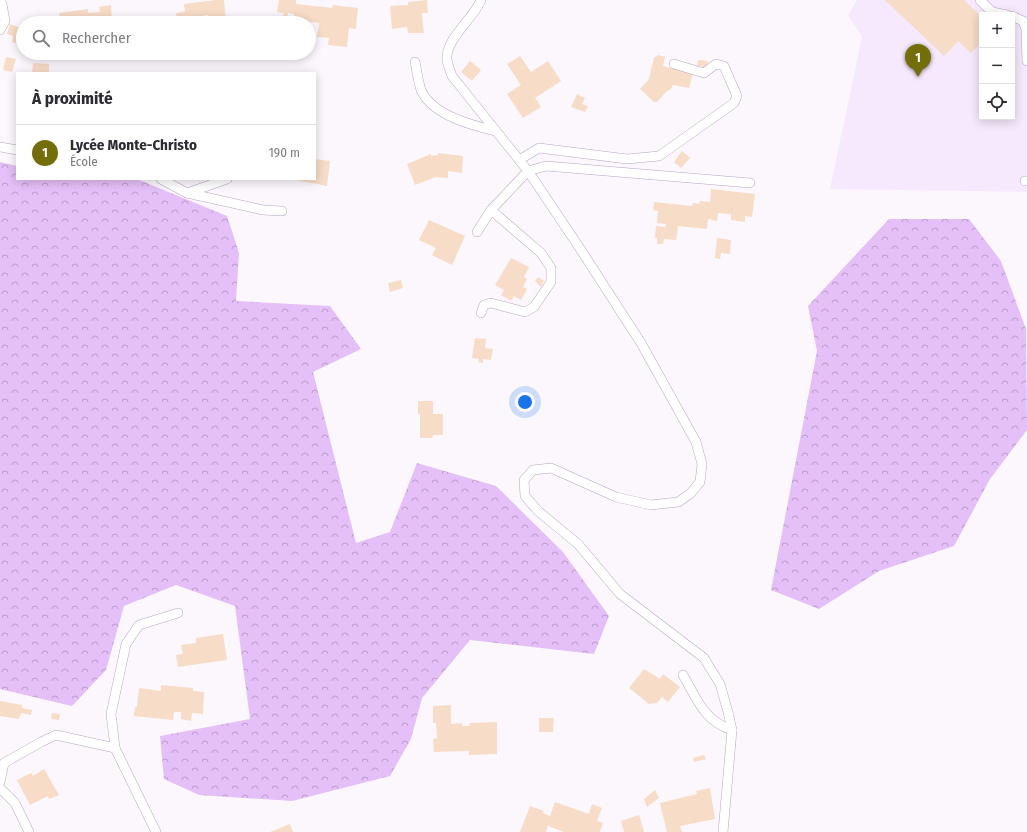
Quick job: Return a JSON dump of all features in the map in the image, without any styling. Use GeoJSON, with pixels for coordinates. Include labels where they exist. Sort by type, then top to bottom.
{"type":"FeatureCollection","features":[{"type":"Feature","properties":{"kind":"lane"},"geometry":{"type":"LineString","coordinates":[[481,0],[454,40],[447,60],[452,76],[528,171],[641,343],[696,442],[702,464],[700,482],[690,494],[678,502],[651,505],[616,497],[551,468],[533,470],[524,480],[525,496],[538,511],[578,544],[620,594],[704,658],[720,684],[732,730],[723,832]]}},
{"type":"Feature","properties":{"kind":"lane"},"geometry":{"type":"LineString","coordinates":[[980,0],[992,12]]}},
{"type":"Feature","properties":{"kind":"lane"},"geometry":{"type":"LineString","coordinates":[[0,2],[2,4],[5,21],[0,30]]}},
{"type":"Feature","properties":{"kind":"lane"},"geometry":{"type":"LineString","coordinates":[[1015,17],[1023,21],[1026,29],[1027,61]]}},
{"type":"Feature","properties":{"kind":"lane"},"geometry":{"type":"LineString","coordinates":[[415,62],[421,90],[432,104],[451,117],[495,131]]}},
{"type":"Feature","properties":{"kind":"lane"},"geometry":{"type":"LineString","coordinates":[[519,160],[539,148],[627,159],[659,156],[734,103],[737,96],[724,66],[716,64],[704,73],[674,64]]}},
{"type":"Feature","properties":{"kind":"lane"},"geometry":{"type":"LineString","coordinates":[[0,147],[16,150]]}},
{"type":"Feature","properties":{"kind":"lane"},"geometry":{"type":"LineString","coordinates":[[477,232],[491,210],[528,171],[546,166],[750,183]]}},
{"type":"Feature","properties":{"kind":"lane"},"geometry":{"type":"LineString","coordinates":[[163,180],[187,193],[263,210],[282,211]]}},
{"type":"Feature","properties":{"kind":"lane"},"geometry":{"type":"LineString","coordinates":[[187,193],[223,180]]}},
{"type":"Feature","properties":{"kind":"lane"},"geometry":{"type":"LineString","coordinates":[[481,313],[484,305],[491,303],[525,312],[534,307],[552,282],[551,268],[541,253],[491,210]]}},
{"type":"Feature","properties":{"kind":"lane"},"geometry":{"type":"LineString","coordinates":[[156,832],[115,748],[111,714],[126,644],[139,626],[178,613]]}},
{"type":"Feature","properties":{"kind":"lane"},"geometry":{"type":"LineString","coordinates":[[682,675],[704,712],[718,726],[732,730]]}},
{"type":"Feature","properties":{"kind":"lane"},"geometry":{"type":"LineString","coordinates":[[0,782],[4,763],[41,742],[56,736],[115,748]]}},
{"type":"Feature","properties":{"kind":"lane"},"geometry":{"type":"LineString","coordinates":[[0,788],[15,803],[29,832]]}},
{"type":"Feature","properties":{"kind":"shaded area"},"geometry":{"type":"Polygon","coordinates":[[[857,0],[1027,0],[1027,192],[830,189],[862,37],[848,15],[857,0]]]}},
{"type":"Feature","properties":{"kind":"green space"},"geometry":{"type":"Polygon","coordinates":[[[0,162],[16,166],[16,180],[139,180],[227,216],[239,253],[236,301],[330,306],[361,349],[313,372],[356,543],[390,532],[417,463],[496,486],[563,552],[609,616],[594,654],[470,640],[422,698],[411,739],[390,776],[292,801],[199,795],[164,779],[160,736],[250,719],[235,606],[176,585],[124,606],[106,670],[72,706],[0,689],[0,162]]]}},
{"type":"Feature","properties":{"kind":"green space"},"geometry":{"type":"Polygon","coordinates":[[[889,219],[969,219],[1001,261],[1026,329],[1027,430],[990,479],[954,546],[879,571],[819,609],[771,590],[817,351],[808,306],[889,219]]]}},
{"type":"Feature","properties":{"kind":"building"},"geometry":{"type":"Polygon","coordinates":[[[224,0],[226,16],[177,16],[176,13],[185,12],[184,4],[224,0]]]}},
{"type":"Feature","properties":{"kind":"building"},"geometry":{"type":"Polygon","coordinates":[[[279,0],[296,0],[296,4],[332,8],[333,5],[358,8],[356,29],[349,28],[347,47],[328,45],[329,38],[317,37],[319,23],[316,23],[316,16],[294,16],[294,14],[288,13],[287,16],[283,16],[284,13],[277,12],[279,0]]]}},
{"type":"Feature","properties":{"kind":"building"},"geometry":{"type":"Polygon","coordinates":[[[427,0],[428,13],[422,13],[424,33],[408,33],[407,27],[392,29],[390,6],[408,5],[408,2],[427,0]]]}},
{"type":"Feature","properties":{"kind":"building"},"geometry":{"type":"Polygon","coordinates":[[[885,0],[964,0],[979,14],[979,45],[971,53],[958,41],[944,56],[885,0]]]}},
{"type":"Feature","properties":{"kind":"building"},"geometry":{"type":"Polygon","coordinates":[[[111,5],[112,16],[60,16],[59,13],[88,9],[88,13],[100,12],[99,7],[111,5]]]}},
{"type":"Feature","properties":{"kind":"building"},"geometry":{"type":"Polygon","coordinates":[[[10,24],[16,26],[16,43],[12,42],[13,36],[7,34],[10,24]]]}},
{"type":"Feature","properties":{"kind":"building"},"geometry":{"type":"Polygon","coordinates":[[[658,55],[665,57],[663,66],[693,73],[689,88],[673,85],[670,90],[667,91],[657,102],[654,102],[640,89],[649,79],[654,58],[658,55]]]}},
{"type":"Feature","properties":{"kind":"building"},"geometry":{"type":"Polygon","coordinates":[[[520,56],[531,72],[548,61],[561,81],[535,98],[541,107],[523,118],[507,94],[521,85],[507,64],[520,56]]]}},
{"type":"Feature","properties":{"kind":"building"},"geometry":{"type":"Polygon","coordinates":[[[6,57],[16,59],[12,72],[3,70],[6,57]]]}},
{"type":"Feature","properties":{"kind":"building"},"geometry":{"type":"Polygon","coordinates":[[[698,60],[708,61],[707,67],[697,66],[698,60]]]}},
{"type":"Feature","properties":{"kind":"building"},"geometry":{"type":"Polygon","coordinates":[[[470,61],[481,70],[472,81],[461,72],[470,61]]]}},
{"type":"Feature","properties":{"kind":"building"},"geometry":{"type":"Polygon","coordinates":[[[33,63],[49,64],[49,72],[32,72],[33,63]]]}},
{"type":"Feature","properties":{"kind":"building"},"geometry":{"type":"Polygon","coordinates":[[[577,94],[585,98],[582,104],[588,106],[585,112],[571,107],[577,94]]]}},
{"type":"Feature","properties":{"kind":"building"},"geometry":{"type":"Polygon","coordinates":[[[682,151],[690,158],[681,168],[674,162],[682,151]]]}},
{"type":"Feature","properties":{"kind":"building"},"geometry":{"type":"Polygon","coordinates":[[[438,153],[463,156],[462,173],[448,171],[448,178],[436,177],[415,185],[407,164],[431,154],[431,156],[438,155],[438,153]]]}},
{"type":"Feature","properties":{"kind":"building"},"geometry":{"type":"Polygon","coordinates":[[[316,159],[330,161],[327,186],[296,180],[316,180],[316,159]]]}},
{"type":"Feature","properties":{"kind":"building"},"geometry":{"type":"Polygon","coordinates":[[[711,189],[755,194],[752,217],[745,216],[745,222],[731,220],[731,214],[718,213],[717,221],[708,219],[707,229],[678,226],[676,240],[664,239],[663,244],[657,244],[657,238],[655,238],[656,226],[665,227],[666,224],[657,223],[658,211],[653,210],[654,202],[692,206],[693,203],[699,204],[700,201],[710,202],[711,189]]]}},
{"type":"Feature","properties":{"kind":"building"},"geometry":{"type":"Polygon","coordinates":[[[429,220],[465,236],[452,265],[432,255],[436,248],[419,240],[429,220]]]}},
{"type":"Feature","properties":{"kind":"building"},"geometry":{"type":"Polygon","coordinates":[[[717,238],[731,240],[730,254],[721,253],[720,259],[715,258],[717,238]]]}},
{"type":"Feature","properties":{"kind":"building"},"geometry":{"type":"Polygon","coordinates":[[[511,258],[529,267],[524,277],[527,279],[523,287],[527,289],[521,300],[514,296],[511,301],[501,295],[504,290],[495,285],[511,258]]]}},
{"type":"Feature","properties":{"kind":"building"},"geometry":{"type":"Polygon","coordinates":[[[538,277],[544,281],[541,287],[535,281],[538,277]]]}},
{"type":"Feature","properties":{"kind":"building"},"geometry":{"type":"Polygon","coordinates":[[[401,280],[403,288],[390,292],[388,283],[401,280]]]}},
{"type":"Feature","properties":{"kind":"building"},"geometry":{"type":"Polygon","coordinates":[[[475,338],[486,339],[485,348],[493,349],[491,360],[483,359],[483,363],[478,362],[479,359],[472,358],[475,338]]]}},
{"type":"Feature","properties":{"kind":"building"},"geometry":{"type":"Polygon","coordinates":[[[418,401],[433,401],[433,414],[443,414],[443,435],[433,435],[432,438],[420,438],[420,414],[418,414],[418,401]]]}},
{"type":"Feature","properties":{"kind":"building"},"geometry":{"type":"Polygon","coordinates":[[[223,634],[227,660],[178,667],[176,655],[183,654],[181,645],[196,643],[196,638],[223,634]]]}},
{"type":"Feature","properties":{"kind":"building"},"geometry":{"type":"Polygon","coordinates":[[[644,669],[660,679],[663,674],[680,687],[668,702],[662,697],[657,703],[649,704],[629,688],[644,669]]]}},
{"type":"Feature","properties":{"kind":"building"},"geometry":{"type":"Polygon","coordinates":[[[161,685],[193,688],[193,691],[204,692],[203,714],[192,713],[191,721],[181,719],[181,712],[174,712],[173,720],[134,716],[135,707],[137,707],[139,688],[161,691],[161,685]]]}},
{"type":"Feature","properties":{"kind":"building"},"geometry":{"type":"Polygon","coordinates":[[[0,701],[22,705],[22,708],[32,710],[31,715],[21,713],[19,719],[0,716],[0,701]]]}},
{"type":"Feature","properties":{"kind":"building"},"geometry":{"type":"Polygon","coordinates":[[[451,705],[451,724],[462,723],[462,726],[469,726],[470,723],[497,722],[497,754],[469,755],[469,751],[434,752],[433,739],[437,738],[436,723],[433,723],[433,706],[451,705]]]}},
{"type":"Feature","properties":{"kind":"building"},"geometry":{"type":"Polygon","coordinates":[[[52,713],[60,714],[59,720],[51,719],[52,713]]]}},
{"type":"Feature","properties":{"kind":"building"},"geometry":{"type":"Polygon","coordinates":[[[539,718],[554,718],[553,732],[539,732],[539,718]]]}},
{"type":"Feature","properties":{"kind":"building"},"geometry":{"type":"Polygon","coordinates":[[[704,755],[706,759],[694,762],[693,758],[704,755]]]}},
{"type":"Feature","properties":{"kind":"building"},"geometry":{"type":"Polygon","coordinates":[[[44,769],[59,795],[49,799],[48,796],[30,805],[17,780],[31,773],[33,776],[44,769]]]}},
{"type":"Feature","properties":{"kind":"building"},"geometry":{"type":"Polygon","coordinates":[[[710,788],[715,819],[680,826],[682,832],[667,832],[660,803],[697,794],[696,791],[710,788]]]}},
{"type":"Feature","properties":{"kind":"building"},"geometry":{"type":"Polygon","coordinates":[[[655,790],[659,798],[647,807],[644,799],[655,790]]]}},
{"type":"Feature","properties":{"kind":"building"},"geometry":{"type":"Polygon","coordinates":[[[555,802],[589,814],[592,804],[602,808],[597,821],[603,823],[600,832],[564,832],[548,826],[546,832],[520,832],[530,806],[544,811],[543,813],[550,816],[555,802]]]}},
{"type":"Feature","properties":{"kind":"building"},"geometry":{"type":"Polygon","coordinates":[[[639,815],[644,832],[624,832],[621,821],[639,815]]]}},
{"type":"Feature","properties":{"kind":"building"},"geometry":{"type":"Polygon","coordinates":[[[290,824],[293,832],[270,832],[290,824]]]}},
{"type":"Feature","properties":{"kind":"place","name":"Lycée Monte-Christo"},"geometry":{"type":"Point","coordinates":[918,77]}}]}
